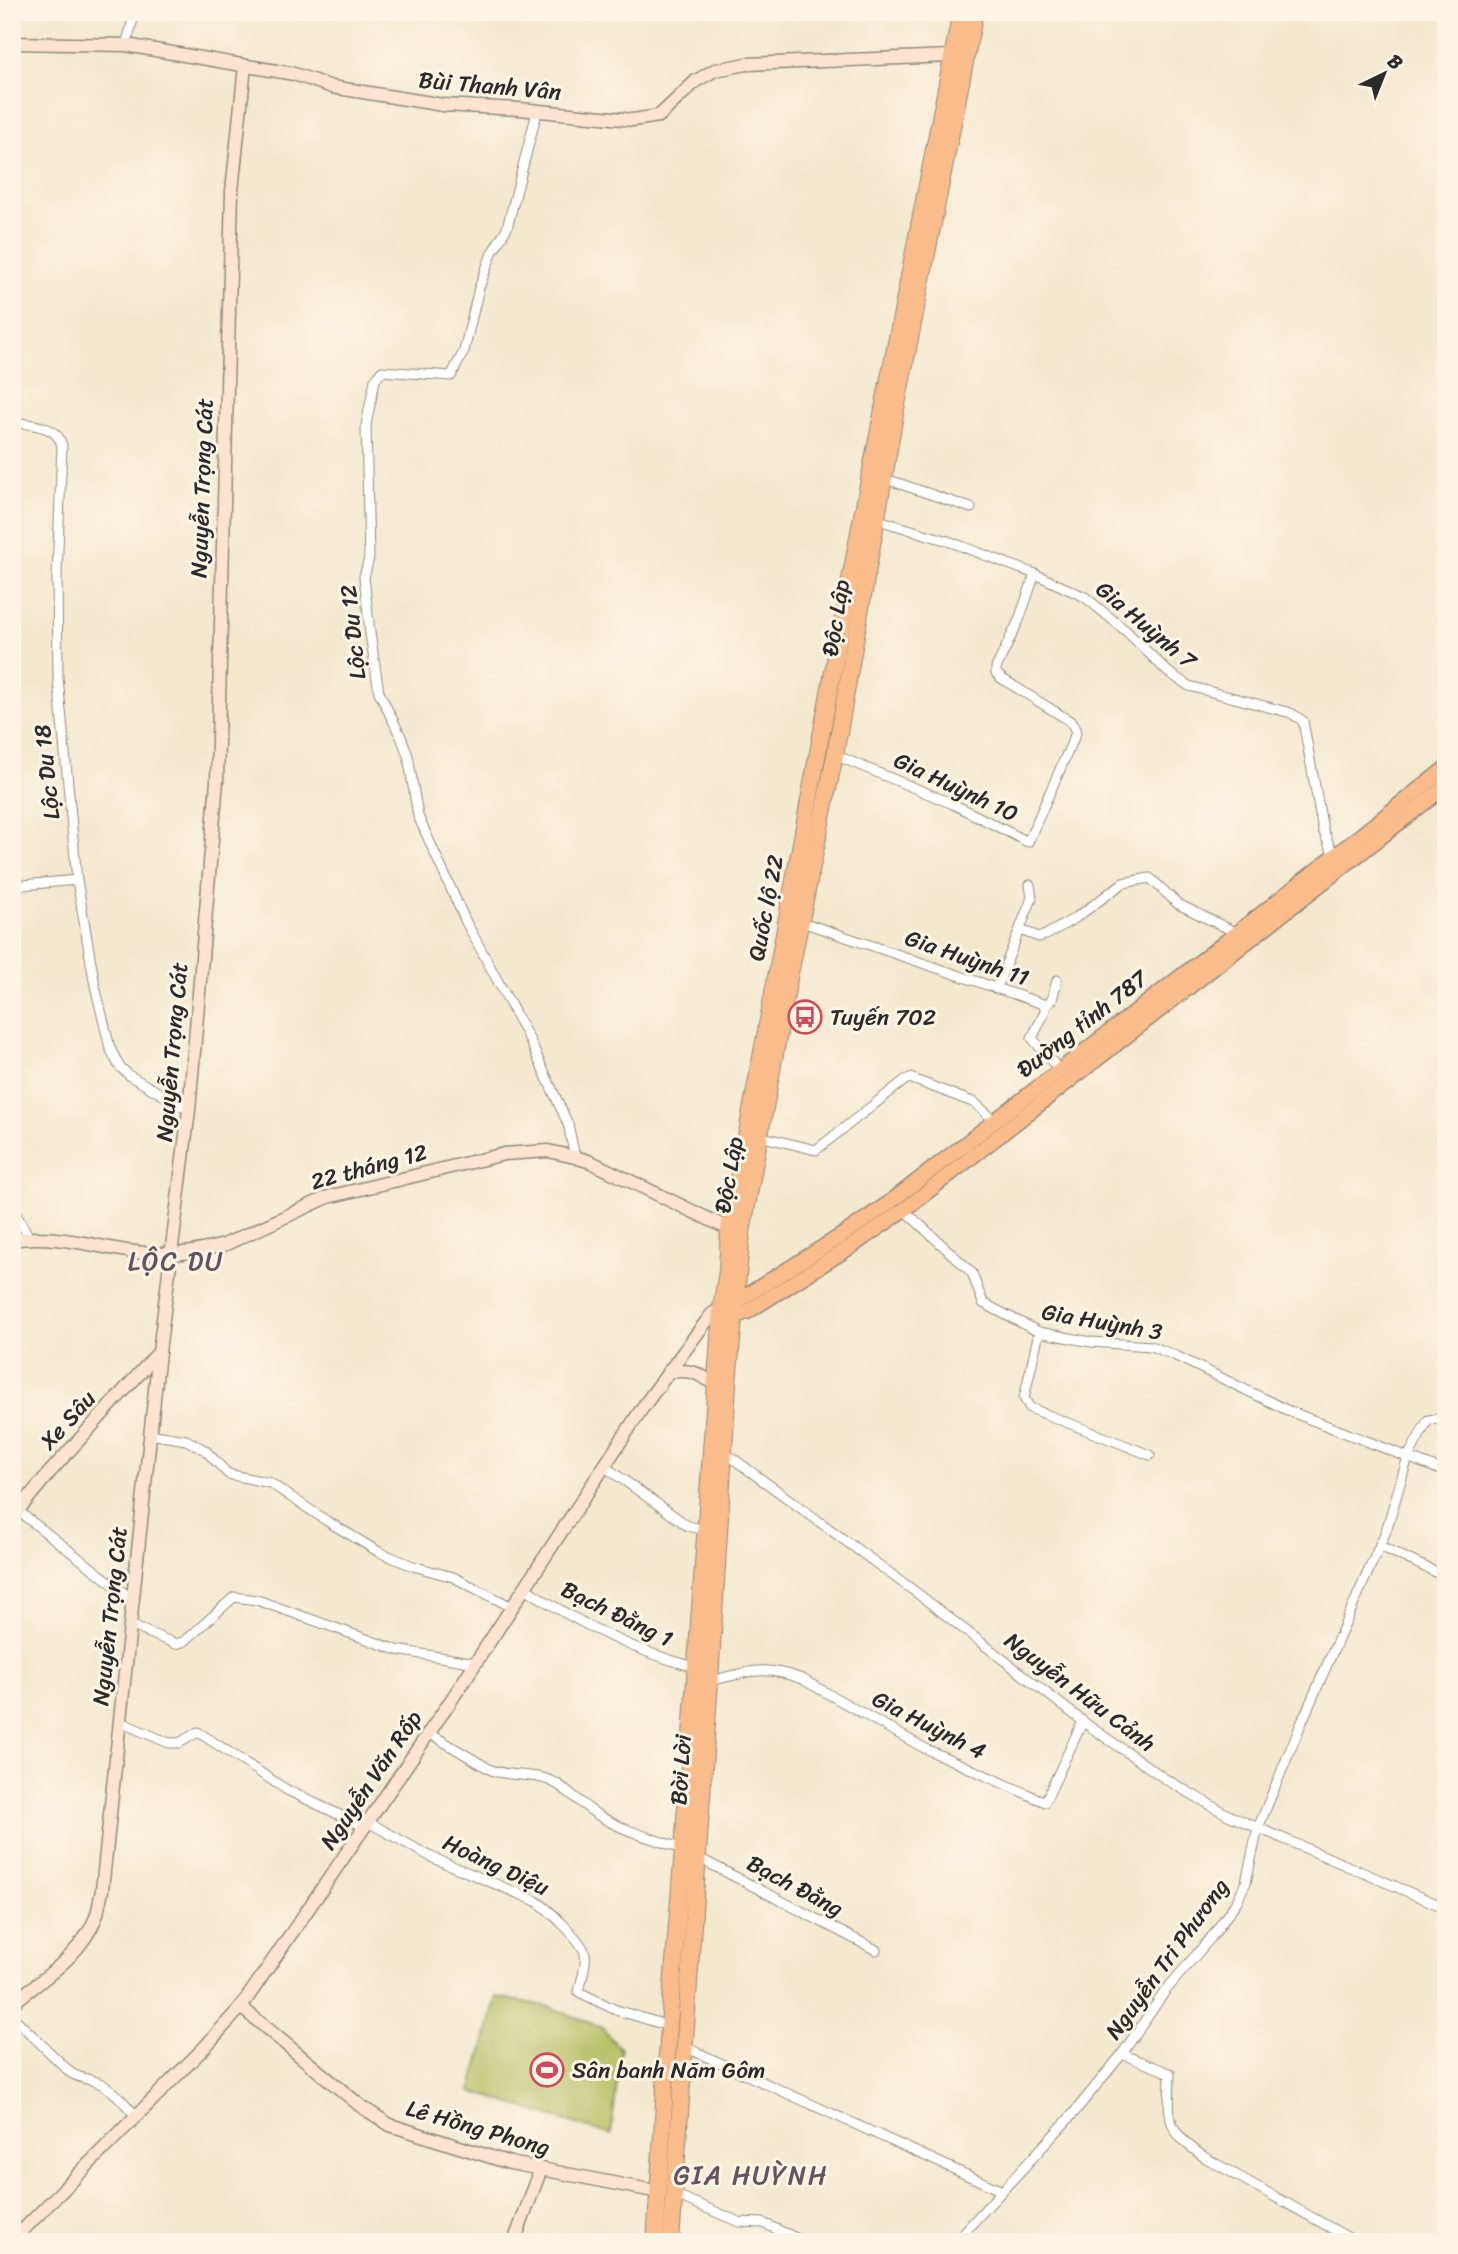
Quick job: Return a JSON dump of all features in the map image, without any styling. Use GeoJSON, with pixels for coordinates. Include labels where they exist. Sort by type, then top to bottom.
{"type":"FeatureCollection","features":[{"type":"Feature","properties":{"kind":"highway","name":"Độc Lập"},"geometry":{"type":"LineString","coordinates":[[736,1231],[759,1136],[859,629],[869,518],[961,12]]}},
{"type":"Feature","properties":{"kind":"highway","name":"Độc Lập"},"geometry":{"type":"LineString","coordinates":[[869,518],[883,478],[975,12]]}},
{"type":"Feature","properties":{"kind":"highway","name":"Quốc lộ 22"},"geometry":{"type":"LineString","coordinates":[[731,1309],[727,1271],[869,518]]}},
{"type":"Feature","properties":{"kind":"highway","name":"Bời Lời"},"geometry":{"type":"LineString","coordinates":[[655,2242],[666,2193],[683,2046],[695,1667],[716,1385],[731,1309]]}},
{"type":"Feature","properties":{"kind":"highway","name":"Bời Lời"},"geometry":{"type":"LineString","coordinates":[[670,2242],[666,2193],[669,2026],[710,1681],[731,1309]]}},
{"type":"Feature","properties":{"kind":"main road","name":"Đường tỉnh 787"},"geometry":{"type":"LineString","coordinates":[[731,1309],[889,1203],[1446,768]]}},
{"type":"Feature","properties":{"kind":"main road","name":"Đường tỉnh 787"},"geometry":{"type":"LineString","coordinates":[[731,1309],[747,1312],[904,1210],[1446,786]]}},
{"type":"Feature","properties":{"kind":"street"},"geometry":{"type":"LineString","coordinates":[[126,45],[135,12]]}},
{"type":"Feature","properties":{"kind":"street","name":"Bùi Thanh Vân"},"geometry":{"type":"LineString","coordinates":[[12,43],[126,45],[294,74],[332,87],[443,105],[633,120],[659,116],[695,81],[715,70],[747,64],[951,56]]}},
{"type":"Feature","properties":{"kind":"street","name":"Nguyễn Trọng Cát"},"geometry":{"type":"LineString","coordinates":[[12,2004],[75,1953],[97,1915],[102,1890],[159,1352],[189,1110],[217,781],[232,191],[245,66]]}},
{"type":"Feature","properties":{"kind":"street","name":"Lộc Du 12"},"geometry":{"type":"LineString","coordinates":[[537,112],[507,228],[492,253],[478,288],[464,351],[451,376],[382,371],[375,380],[366,425],[369,558],[364,577],[379,692],[408,756],[418,816],[466,922],[530,1041],[568,1124],[575,1157]]}},
{"type":"Feature","properties":{"kind":"street","name":"Lộc Du 18"},"geometry":{"type":"LineString","coordinates":[[12,422],[49,429],[59,436],[62,445],[57,575],[58,678],[77,880],[95,986],[110,1048],[119,1066],[130,1076],[189,1110]]}},
{"type":"Feature","properties":{"kind":"street"},"geometry":{"type":"LineString","coordinates":[[883,478],[971,508]]}},
{"type":"Feature","properties":{"kind":"street","name":"Gia Huỳnh 7"},"geometry":{"type":"LineString","coordinates":[[869,518],[948,541],[1035,573],[1085,597],[1126,631],[1168,672],[1189,686],[1291,713],[1303,721],[1323,831],[1334,856]]}},
{"type":"Feature","properties":{"kind":"street","name":"Gia Huỳnh 10"},"geometry":{"type":"LineString","coordinates":[[835,755],[953,804],[1028,842],[1076,733],[1070,721],[996,673],[1020,620],[1035,573]]}},
{"type":"Feature","properties":{"kind":"street"},"geometry":{"type":"LineString","coordinates":[[1020,930],[1040,937],[1046,936],[1077,918],[1123,883],[1150,878],[1178,904],[1237,933]]}},
{"type":"Feature","properties":{"kind":"street"},"geometry":{"type":"LineString","coordinates":[[12,886],[77,880]]}},
{"type":"Feature","properties":{"kind":"street"},"geometry":{"type":"LineString","coordinates":[[996,989],[1032,898],[1030,885]]}},
{"type":"Feature","properties":{"kind":"street","name":"Gia Huỳnh 11"},"geometry":{"type":"LineString","coordinates":[[802,922],[1046,1004],[1032,1038],[1059,1071]]}},
{"type":"Feature","properties":{"kind":"street"},"geometry":{"type":"LineString","coordinates":[[1046,1004],[1052,1000],[1057,980]]}},
{"type":"Feature","properties":{"kind":"street"},"geometry":{"type":"LineString","coordinates":[[759,1136],[816,1150],[910,1078],[975,1103],[995,1121]]}},
{"type":"Feature","properties":{"kind":"street","name":"22 tháng 12"},"geometry":{"type":"LineString","coordinates":[[12,1240],[44,1237],[170,1254],[224,1245],[328,1197],[504,1154],[548,1151],[600,1166],[736,1231]]}},
{"type":"Feature","properties":{"kind":"street"},"geometry":{"type":"LineString","coordinates":[[12,1208],[29,1237]]}},
{"type":"Feature","properties":{"kind":"street","name":"Gia Huỳnh 3"},"geometry":{"type":"LineString","coordinates":[[904,1210],[972,1273],[983,1303],[1039,1332],[1091,1342],[1151,1346],[1289,1411],[1446,1472]]}},
{"type":"Feature","properties":{"kind":"street","name":"Nguyễn Văn Rốp"},"geometry":{"type":"LineString","coordinates":[[12,2241],[203,2049],[241,2007],[429,1733],[668,1372],[712,1314],[731,1309]]}},
{"type":"Feature","properties":{"kind":"street"},"geometry":{"type":"LineString","coordinates":[[1039,1332],[1024,1398],[1030,1408],[1150,1455]]}},
{"type":"Feature","properties":{"kind":"street","name":"Xe Sâu"},"geometry":{"type":"LineString","coordinates":[[14,1516],[77,1441],[159,1352]]}},
{"type":"Feature","properties":{"kind":"street"},"geometry":{"type":"LineString","coordinates":[[668,1372],[684,1370],[699,1373],[716,1385]]}},
{"type":"Feature","properties":{"kind":"street","name":"Nguyễn Tri Phương"},"geometry":{"type":"LineString","coordinates":[[955,2242],[1072,2115],[1122,2054],[1166,1990],[1214,1934],[1237,1901],[1246,1882],[1258,1828],[1310,1702],[1380,1546],[1408,1457],[1429,1420],[1446,1420]]}},
{"type":"Feature","properties":{"kind":"street"},"geometry":{"type":"LineString","coordinates":[[150,1434],[186,1440],[205,1450],[228,1474],[270,1483],[379,1552],[413,1566],[453,1577],[512,1607]]}},
{"type":"Feature","properties":{"kind":"street","name":"Nguyễn Hữu Cảnh"},"geometry":{"type":"LineString","coordinates":[[724,1452],[918,1593],[1083,1721],[1167,1780],[1228,1815],[1446,1908]]}},
{"type":"Feature","properties":{"kind":"street"},"geometry":{"type":"LineString","coordinates":[[604,1466],[688,1525],[705,1530]]}},
{"type":"Feature","properties":{"kind":"street"},"geometry":{"type":"LineString","coordinates":[[14,1516],[132,1599]]}},
{"type":"Feature","properties":{"kind":"street"},"geometry":{"type":"LineString","coordinates":[[1380,1546],[1446,1577]]}},
{"type":"Feature","properties":{"kind":"street","name":"Bạch Đằng 1"},"geometry":{"type":"LineString","coordinates":[[525,1588],[614,1638],[662,1659],[695,1667]]}},
{"type":"Feature","properties":{"kind":"street"},"geometry":{"type":"LineString","coordinates":[[130,1625],[176,1644],[185,1641],[234,1597],[257,1600],[397,1650],[476,1663]]}},
{"type":"Feature","properties":{"kind":"street","name":"Gia Huỳnh 4"},"geometry":{"type":"LineString","coordinates":[[710,1681],[765,1669],[782,1671],[802,1679],[924,1748],[1045,1802],[1083,1721]]}},
{"type":"Feature","properties":{"kind":"street","name":"Hoàng Diệu"},"geometry":{"type":"LineString","coordinates":[[120,1722],[169,1743],[179,1743],[198,1732],[287,1790],[367,1824],[433,1858],[536,1901],[549,1909],[586,1955],[579,1992],[616,2010],[669,2026]]}},
{"type":"Feature","properties":{"kind":"street","name":"Bạch Đằng"},"geometry":{"type":"LineString","coordinates":[[429,1733],[491,1770],[549,1780],[567,1789],[588,1808],[607,1820],[690,1853],[876,1950]]}},
{"type":"Feature","properties":{"kind":"street","name":"Lê Hồng Phong"},"geometry":{"type":"LineString","coordinates":[[241,2007],[362,2107],[390,2125],[510,2163],[666,2193],[739,2222],[763,2222],[805,2242]]}},
{"type":"Feature","properties":{"kind":"street"},"geometry":{"type":"LineString","coordinates":[[12,2016],[71,2073],[80,2079],[108,2087],[136,2116]]}},
{"type":"Feature","properties":{"kind":"street"},"geometry":{"type":"LineString","coordinates":[[683,2046],[1002,2191]]}},
{"type":"Feature","properties":{"kind":"street"},"geometry":{"type":"LineString","coordinates":[[1122,2054],[1166,2072],[1170,2123],[1185,2144],[1356,2242]]}},
{"type":"Feature","properties":{"kind":"street"},"geometry":{"type":"LineString","coordinates":[[514,2242],[541,2169]]}},
{"type":"Feature","properties":{"kind":"green space","name":"Sân banh Năm Gôm"},"geometry":{"type":"Polygon","coordinates":[[[497,1997],[550,2007],[601,2027],[621,2049],[611,2135],[471,2091],[497,1997]]]}},
{"type":"Feature","properties":{"kind":"place","name":"Tuyến 702"},"geometry":{"type":"Point","coordinates":[805,1017]}},
{"type":"Feature","properties":{"kind":"place","name":"Sân banh Năm Gôm"},"geometry":{"type":"Point","coordinates":[547,2070]}},
{"type":"Feature","properties":{"kind":"district","name":"LỘC DU"},"geometry":{"type":"Point","coordinates":[176,1261]}},
{"type":"Feature","properties":{"kind":"district","name":"GIA HUỲNH"},"geometry":{"type":"Point","coordinates":[751,2175]}}]}
